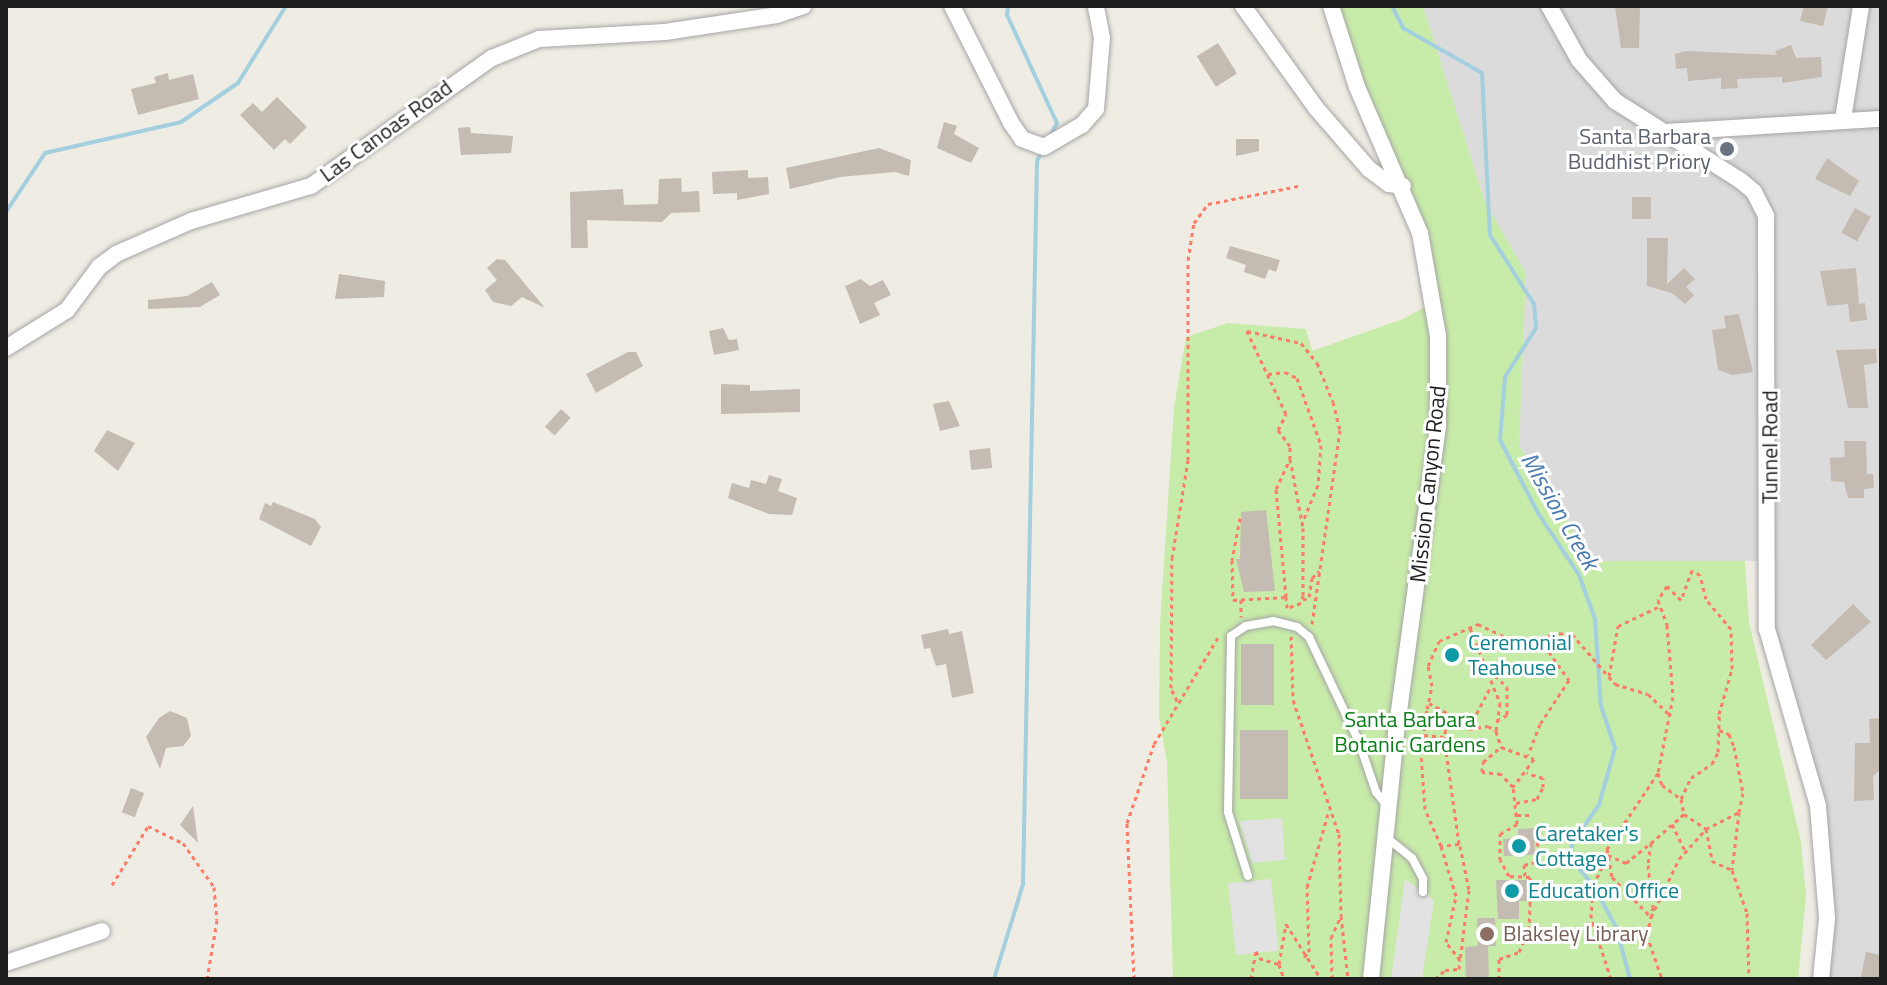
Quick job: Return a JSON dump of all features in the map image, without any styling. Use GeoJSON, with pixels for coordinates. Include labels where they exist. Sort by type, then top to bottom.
{"type":"FeatureCollection","features":[{"type":"Feature","properties":{"kind":"street","name":"Las Canoas Road"},"geometry":{"type":"LineString","coordinates":[[6,348],[67,310],[99,267],[116,254],[191,221],[311,186],[492,58],[539,39],[665,32],[777,15],[803,6]]}},
{"type":"Feature","properties":{"kind":"street"},"geometry":{"type":"LineString","coordinates":[[952,6],[1011,123],[1032,147],[1044,147],[1066,137],[1096,109],[1102,38],[1096,6]]}},
{"type":"Feature","properties":{"kind":"street"},"geometry":{"type":"LineString","coordinates":[[1243,6],[1316,108],[1369,169],[1389,184],[1403,186]]}},
{"type":"Feature","properties":{"kind":"street","name":"Mission Canyon Road"},"geometry":{"type":"LineString","coordinates":[[1331,6],[1357,87],[1403,186],[1432,279],[1440,377],[1438,426],[1389,807],[1371,979]]}},
{"type":"Feature","properties":{"kind":"street","name":"Tunnel Road"},"geometry":{"type":"LineString","coordinates":[[1549,6],[1598,85],[1632,115],[1666,132],[1741,181],[1754,192],[1766,216],[1767,629],[1818,806],[1827,919],[1821,979]]}},
{"type":"Feature","properties":{"kind":"street"},"geometry":{"type":"LineString","coordinates":[[1843,119],[1861,6]]}},
{"type":"Feature","properties":{"kind":"street"},"geometry":{"type":"LineString","coordinates":[[1666,132],[1881,119]]}},
{"type":"Feature","properties":{"kind":"street"},"geometry":{"type":"LineString","coordinates":[[6,963],[102,931]]}},
{"type":"Feature","properties":{"kind":"lane"},"geometry":{"type":"LineString","coordinates":[[1248,876],[1228,812],[1231,636],[1242,628],[1273,621],[1307,635],[1359,742],[1376,792],[1389,807]]}},
{"type":"Feature","properties":{"kind":"lane"},"geometry":{"type":"LineString","coordinates":[[1386,837],[1412,858],[1423,879],[1423,892]]}},
{"type":"Feature","properties":{"kind":"path"},"geometry":{"type":"LineString","coordinates":[[1177,701],[1171,688],[1172,558],[1188,460],[1188,260],[1194,223],[1208,204],[1298,186]]}},
{"type":"Feature","properties":{"kind":"path"},"geometry":{"type":"LineString","coordinates":[[1302,600],[1302,523],[1290,446],[1278,430],[1286,414],[1247,331],[1301,343],[1317,363],[1333,402],[1340,430],[1307,635]]}},
{"type":"Feature","properties":{"kind":"path"},"geometry":{"type":"LineString","coordinates":[[1268,374],[1285,372],[1297,378],[1321,445],[1318,485],[1302,523]]}},
{"type":"Feature","properties":{"kind":"path"},"geometry":{"type":"LineString","coordinates":[[1290,459],[1276,489],[1287,608],[1309,597],[1312,578],[1319,571]]}},
{"type":"Feature","properties":{"kind":"path"},"geometry":{"type":"LineString","coordinates":[[1240,518],[1233,600],[1286,597]]}},
{"type":"Feature","properties":{"kind":"path"},"geometry":{"type":"LineString","coordinates":[[1651,917],[1612,877],[1609,844],[1658,773],[1673,697],[1667,625],[1658,607],[1660,591],[1667,586],[1681,600],[1692,570],[1700,575],[1706,599],[1731,629],[1732,669],[1712,764],[1691,778],[1681,799],[1684,814],[1706,829],[1712,861],[1732,870]]}},
{"type":"Feature","properties":{"kind":"path"},"geometry":{"type":"LineString","coordinates":[[1241,600],[1242,628]]}},
{"type":"Feature","properties":{"kind":"path"},"geometry":{"type":"LineString","coordinates":[[1609,676],[1618,626],[1658,607]]}},
{"type":"Feature","properties":{"kind":"path"},"geometry":{"type":"LineString","coordinates":[[1285,624],[1294,646],[1293,700],[1339,834],[1341,916],[1348,979]]}},
{"type":"Feature","properties":{"kind":"path"},"geometry":{"type":"LineString","coordinates":[[1460,960],[1446,942],[1456,896],[1441,846],[1425,809],[1424,735],[1429,703],[1428,666],[1435,646],[1478,624],[1526,647],[1544,645]]}},
{"type":"Feature","properties":{"kind":"path"},"geometry":{"type":"LineString","coordinates":[[1470,626],[1500,703],[1496,731],[1501,747]]}},
{"type":"Feature","properties":{"kind":"path"},"geometry":{"type":"LineString","coordinates":[[1134,979],[1127,823],[1154,744],[1177,701],[1189,694],[1214,640],[1223,632],[1231,636]]}},
{"type":"Feature","properties":{"kind":"path"},"geometry":{"type":"LineString","coordinates":[[1544,645],[1551,633],[1572,634],[1615,684],[1648,694],[1668,713]]}},
{"type":"Feature","properties":{"kind":"path"},"geometry":{"type":"LineString","coordinates":[[1528,755],[1540,724],[1569,680],[1544,645]]}},
{"type":"Feature","properties":{"kind":"path"},"geometry":{"type":"LineString","coordinates":[[1489,670],[1507,687],[1507,715],[1497,719]]}},
{"type":"Feature","properties":{"kind":"path"},"geometry":{"type":"LineString","coordinates":[[1469,729],[1491,686]]}},
{"type":"Feature","properties":{"kind":"path"},"geometry":{"type":"LineString","coordinates":[[1429,703],[1469,729],[1488,726],[1496,731]]}},
{"type":"Feature","properties":{"kind":"path"},"geometry":{"type":"LineString","coordinates":[[1449,714],[1444,737],[1459,844],[1469,890],[1459,969],[1461,979]]}},
{"type":"Feature","properties":{"kind":"path"},"geometry":{"type":"LineString","coordinates":[[1719,730],[1729,734],[1734,747],[1743,793],[1732,870],[1747,913],[1749,979]]}},
{"type":"Feature","properties":{"kind":"path"},"geometry":{"type":"LineString","coordinates":[[1424,735],[1444,737]]}},
{"type":"Feature","properties":{"kind":"path"},"geometry":{"type":"LineString","coordinates":[[1501,747],[1534,759],[1513,787]]}},
{"type":"Feature","properties":{"kind":"path"},"geometry":{"type":"LineString","coordinates":[[1499,979],[1499,959],[1519,952],[1529,930],[1530,877],[1509,876],[1500,860],[1500,834],[1517,824],[1513,787],[1501,774],[1482,772],[1483,762],[1501,747]]}},
{"type":"Feature","properties":{"kind":"path"},"geometry":{"type":"LineString","coordinates":[[1516,803],[1537,799],[1543,787],[1543,778],[1526,773]]}},
{"type":"Feature","properties":{"kind":"path"},"geometry":{"type":"LineString","coordinates":[[1658,773],[1662,785],[1681,799]]}},
{"type":"Feature","properties":{"kind":"path"},"geometry":{"type":"LineString","coordinates":[[1304,957],[1309,952],[1307,887],[1329,811]]}},
{"type":"Feature","properties":{"kind":"path"},"geometry":{"type":"LineString","coordinates":[[1651,917],[1685,851],[1706,829],[1739,812]]}},
{"type":"Feature","properties":{"kind":"path"},"geometry":{"type":"LineString","coordinates":[[1608,855],[1626,863],[1684,814]]}},
{"type":"Feature","properties":{"kind":"path"},"geometry":{"type":"LineString","coordinates":[[1517,815],[1531,815]]}},
{"type":"Feature","properties":{"kind":"path"},"geometry":{"type":"LineString","coordinates":[[1672,824],[1685,851]]}},
{"type":"Feature","properties":{"kind":"path"},"geometry":{"type":"LineString","coordinates":[[112,885],[148,826],[183,843],[214,887],[217,920],[207,979]]}},
{"type":"Feature","properties":{"kind":"path"},"geometry":{"type":"LineString","coordinates":[[1525,876],[1524,865],[1536,862],[1539,828]]}},
{"type":"Feature","properties":{"kind":"path"},"geometry":{"type":"LineString","coordinates":[[1651,843],[1647,875],[1651,917],[1649,944],[1662,979]]}},
{"type":"Feature","properties":{"kind":"path"},"geometry":{"type":"LineString","coordinates":[[1441,846],[1459,844]]}},
{"type":"Feature","properties":{"kind":"path"},"geometry":{"type":"LineString","coordinates":[[1608,855],[1593,885],[1591,918],[1611,979]]}},
{"type":"Feature","properties":{"kind":"path"},"geometry":{"type":"LineString","coordinates":[[1332,979],[1331,938],[1341,916]]}},
{"type":"Feature","properties":{"kind":"path"},"geometry":{"type":"LineString","coordinates":[[1284,979],[1279,964],[1286,924],[1304,957],[1321,979]]}},
{"type":"Feature","properties":{"kind":"path"},"geometry":{"type":"LineString","coordinates":[[1248,977],[1256,951],[1259,958],[1279,964]]}},
{"type":"Feature","properties":{"kind":"path"},"geometry":{"type":"LineString","coordinates":[[1435,979],[1445,970],[1459,969]]}},
{"type":"Feature","properties":{"kind":"path"},"geometry":{"type":"LineString","coordinates":[[1349,971],[1355,979]]}},
{"type":"Feature","properties":{"kind":"shaded area"},"geometry":{"type":"Polygon","coordinates":[[[1423,6],[1881,6],[1881,979],[1825,979],[1823,840],[1775,661],[1768,561],[1587,561],[1563,510],[1519,446],[1526,273],[1485,202],[1423,6]]]}},
{"type":"Feature","properties":{"kind":"shaded area"},"geometry":{"type":"Polygon","coordinates":[[[1282,818],[1285,860],[1252,863],[1239,821],[1282,818]]]}},
{"type":"Feature","properties":{"kind":"shaded area"},"geometry":{"type":"Polygon","coordinates":[[[1271,879],[1279,951],[1236,955],[1228,883],[1271,879]]]}},
{"type":"Feature","properties":{"kind":"shaded area"},"geometry":{"type":"Polygon","coordinates":[[[1405,879],[1434,900],[1422,979],[1391,979],[1405,879]]]}},
{"type":"Feature","properties":{"kind":"green space","name":"Santa Barbara Botanic Gardens"},"geometry":{"type":"Polygon","coordinates":[[[1333,6],[1423,6],[1485,202],[1526,273],[1519,446],[1563,510],[1587,561],[1745,561],[1749,622],[1801,842],[1806,896],[1798,979],[1173,979],[1167,763],[1159,717],[1160,624],[1174,408],[1186,337],[1228,323],[1306,329],[1312,351],[1403,319],[1440,299],[1425,241],[1333,6]]]}},
{"type":"Feature","properties":{"kind":"building"},"geometry":{"type":"Polygon","coordinates":[[[1615,6],[1640,6],[1639,48],[1621,48],[1615,6]]]}},
{"type":"Feature","properties":{"kind":"building"},"geometry":{"type":"Polygon","coordinates":[[[1804,6],[1828,6],[1823,26],[1800,21],[1804,6]]]}},
{"type":"Feature","properties":{"kind":"building"},"geometry":{"type":"Polygon","coordinates":[[[1218,43],[1237,74],[1216,87],[1197,56],[1218,43]]]}},
{"type":"Feature","properties":{"kind":"building"},"geometry":{"type":"Polygon","coordinates":[[[1791,45],[1796,58],[1821,57],[1822,77],[1782,83],[1782,77],[1737,79],[1738,88],[1721,89],[1721,78],[1688,81],[1687,68],[1676,69],[1675,54],[1686,51],[1777,55],[1775,51],[1791,45]]]}},
{"type":"Feature","properties":{"kind":"building"},"geometry":{"type":"Polygon","coordinates":[[[168,73],[169,80],[193,74],[199,99],[138,115],[131,89],[156,83],[154,77],[168,73]]]}},
{"type":"Feature","properties":{"kind":"building"},"geometry":{"type":"Polygon","coordinates":[[[277,97],[307,127],[290,144],[285,139],[274,150],[240,115],[253,103],[262,112],[277,97]]]}},
{"type":"Feature","properties":{"kind":"building"},"geometry":{"type":"Polygon","coordinates":[[[944,122],[957,126],[954,134],[979,148],[971,163],[937,148],[944,122]]]}},
{"type":"Feature","properties":{"kind":"building"},"geometry":{"type":"Polygon","coordinates":[[[470,127],[471,133],[513,136],[511,153],[461,155],[458,128],[470,127]]]}},
{"type":"Feature","properties":{"kind":"building"},"geometry":{"type":"Polygon","coordinates":[[[1236,139],[1259,139],[1259,151],[1236,156],[1236,139]]]}},
{"type":"Feature","properties":{"kind":"building"},"geometry":{"type":"Polygon","coordinates":[[[879,148],[911,160],[909,176],[895,172],[840,177],[790,189],[786,168],[879,148]]]}},
{"type":"Feature","properties":{"kind":"building"},"geometry":{"type":"Polygon","coordinates":[[[1827,158],[1859,181],[1850,196],[1815,179],[1827,158]]]}},
{"type":"Feature","properties":{"kind":"building"},"geometry":{"type":"Polygon","coordinates":[[[748,170],[748,178],[768,177],[769,194],[737,200],[737,193],[713,194],[712,172],[748,170]]]}},
{"type":"Feature","properties":{"kind":"building"},"geometry":{"type":"Polygon","coordinates":[[[681,178],[682,192],[699,191],[700,212],[671,213],[662,222],[587,220],[588,248],[571,248],[570,192],[623,189],[624,205],[658,204],[659,179],[681,178]]]}},
{"type":"Feature","properties":{"kind":"building"},"geometry":{"type":"Polygon","coordinates":[[[1632,197],[1651,197],[1651,219],[1632,219],[1632,197]]]}},
{"type":"Feature","properties":{"kind":"building"},"geometry":{"type":"Polygon","coordinates":[[[1855,208],[1871,217],[1857,241],[1841,232],[1855,208]]]}},
{"type":"Feature","properties":{"kind":"building"},"geometry":{"type":"Polygon","coordinates":[[[1647,238],[1668,238],[1667,284],[1684,268],[1695,279],[1686,287],[1694,295],[1685,304],[1672,293],[1647,286],[1647,238]]]}},
{"type":"Feature","properties":{"kind":"building"},"geometry":{"type":"Polygon","coordinates":[[[1230,246],[1280,260],[1276,272],[1269,269],[1265,279],[1244,272],[1246,265],[1226,258],[1230,246]]]}},
{"type":"Feature","properties":{"kind":"building"},"geometry":{"type":"Polygon","coordinates":[[[497,259],[505,260],[545,308],[522,297],[511,306],[493,302],[485,290],[497,280],[487,268],[497,259]]]}},
{"type":"Feature","properties":{"kind":"building"},"geometry":{"type":"Polygon","coordinates":[[[1856,268],[1859,304],[1865,303],[1867,320],[1850,322],[1848,304],[1827,306],[1820,271],[1856,268]]]}},
{"type":"Feature","properties":{"kind":"building"},"geometry":{"type":"Polygon","coordinates":[[[339,274],[385,281],[384,297],[335,299],[339,274]]]}},
{"type":"Feature","properties":{"kind":"building"},"geometry":{"type":"Polygon","coordinates":[[[861,279],[870,286],[883,280],[891,295],[874,303],[880,315],[860,324],[845,286],[861,279]]]}},
{"type":"Feature","properties":{"kind":"building"},"geometry":{"type":"Polygon","coordinates":[[[212,282],[220,295],[200,307],[148,309],[148,300],[187,296],[212,282]]]}},
{"type":"Feature","properties":{"kind":"building"},"geometry":{"type":"Polygon","coordinates":[[[1739,314],[1753,372],[1732,375],[1718,370],[1712,330],[1726,328],[1724,316],[1739,314]]]}},
{"type":"Feature","properties":{"kind":"building"},"geometry":{"type":"Polygon","coordinates":[[[723,328],[729,340],[737,339],[739,350],[714,355],[709,331],[723,328]]]}},
{"type":"Feature","properties":{"kind":"building"},"geometry":{"type":"Polygon","coordinates":[[[1876,349],[1877,363],[1864,365],[1868,408],[1848,408],[1836,350],[1876,349]]]}},
{"type":"Feature","properties":{"kind":"building"},"geometry":{"type":"Polygon","coordinates":[[[628,352],[636,352],[643,366],[596,393],[586,374],[628,352]]]}},
{"type":"Feature","properties":{"kind":"building"},"geometry":{"type":"Polygon","coordinates":[[[721,384],[750,385],[750,391],[800,389],[800,412],[721,414],[721,384]]]}},
{"type":"Feature","properties":{"kind":"building"},"geometry":{"type":"Polygon","coordinates":[[[949,401],[960,426],[940,431],[933,404],[949,401]]]}},
{"type":"Feature","properties":{"kind":"building"},"geometry":{"type":"Polygon","coordinates":[[[561,409],[571,418],[555,436],[545,427],[561,409]]]}},
{"type":"Feature","properties":{"kind":"building"},"geometry":{"type":"Polygon","coordinates":[[[107,430],[135,443],[118,471],[94,451],[107,430]]]}},
{"type":"Feature","properties":{"kind":"building"},"geometry":{"type":"Polygon","coordinates":[[[1844,441],[1866,441],[1867,474],[1873,474],[1874,488],[1864,489],[1864,498],[1848,498],[1844,482],[1831,481],[1830,458],[1845,457],[1844,441]]]}},
{"type":"Feature","properties":{"kind":"building"},"geometry":{"type":"Polygon","coordinates":[[[990,448],[992,468],[971,470],[969,450],[990,448]]]}},
{"type":"Feature","properties":{"kind":"building"},"geometry":{"type":"Polygon","coordinates":[[[769,475],[782,479],[778,491],[797,498],[792,515],[769,514],[728,498],[732,483],[749,488],[751,480],[766,484],[769,475]]]}},
{"type":"Feature","properties":{"kind":"building"},"geometry":{"type":"Polygon","coordinates":[[[273,502],[315,519],[321,527],[311,546],[259,519],[265,503],[271,506],[273,502]]]}},
{"type":"Feature","properties":{"kind":"building"},"geometry":{"type":"Polygon","coordinates":[[[1266,510],[1275,591],[1244,592],[1236,559],[1240,559],[1241,512],[1266,510]]]}},
{"type":"Feature","properties":{"kind":"building"},"geometry":{"type":"Polygon","coordinates":[[[1853,604],[1871,622],[1826,660],[1811,645],[1853,604]]]}},
{"type":"Feature","properties":{"kind":"building"},"geometry":{"type":"Polygon","coordinates":[[[948,629],[949,634],[962,631],[974,693],[952,698],[946,664],[936,666],[930,648],[924,649],[921,635],[948,629]]]}},
{"type":"Feature","properties":{"kind":"building"},"geometry":{"type":"Polygon","coordinates":[[[1241,644],[1274,644],[1274,705],[1241,705],[1241,644]]]}},
{"type":"Feature","properties":{"kind":"building"},"geometry":{"type":"Polygon","coordinates":[[[170,711],[187,718],[191,736],[183,746],[166,748],[160,769],[146,737],[159,718],[170,711]]]}},
{"type":"Feature","properties":{"kind":"building"},"geometry":{"type":"Polygon","coordinates":[[[1881,718],[1881,769],[1873,776],[1874,800],[1854,801],[1855,743],[1870,743],[1869,719],[1881,718]]]}},
{"type":"Feature","properties":{"kind":"building"},"geometry":{"type":"Polygon","coordinates":[[[1240,730],[1288,730],[1288,799],[1240,799],[1240,730]]]}},
{"type":"Feature","properties":{"kind":"building"},"geometry":{"type":"Polygon","coordinates":[[[131,788],[144,793],[135,817],[122,812],[131,788]]]}},
{"type":"Feature","properties":{"kind":"building"},"geometry":{"type":"Polygon","coordinates":[[[193,806],[198,843],[180,825],[193,806]]]}},
{"type":"Feature","properties":{"kind":"building","name":"Caretaker's Cottage"},"geometry":{"type":"Polygon","coordinates":[[[1534,828],[1535,855],[1504,856],[1503,839],[1518,838],[1518,829],[1534,828]]]}},
{"type":"Feature","properties":{"kind":"building","name":"Education Office"},"geometry":{"type":"Polygon","coordinates":[[[1496,880],[1527,880],[1528,901],[1519,901],[1519,919],[1498,919],[1496,880]]]}},
{"type":"Feature","properties":{"kind":"building"},"geometry":{"type":"Polygon","coordinates":[[[1477,918],[1495,918],[1496,946],[1488,946],[1489,979],[1466,979],[1465,947],[1478,946],[1477,918]]]}},
{"type":"Feature","properties":{"kind":"building"},"geometry":{"type":"Polygon","coordinates":[[[1866,952],[1881,955],[1881,979],[1861,977],[1866,952]]]}},
{"type":"Feature","properties":{"kind":"waterway"},"geometry":{"type":"LineString","coordinates":[[6,212],[45,153],[181,122],[238,83],[286,6]]}},
{"type":"Feature","properties":{"kind":"waterway"},"geometry":{"type":"LineString","coordinates":[[1008,6],[1007,15],[1057,123],[1050,137]]}},
{"type":"Feature","properties":{"kind":"waterway","name":"Mission Creek"},"geometry":{"type":"LineString","coordinates":[[1392,6],[1403,28],[1482,73],[1490,235],[1534,304],[1536,328],[1505,377],[1500,440],[1538,513],[1579,575],[1595,619],[1601,706],[1615,748],[1599,805],[1572,843],[1571,859],[1593,885],[1616,927],[1630,979]]}},
{"type":"Feature","properties":{"kind":"waterway"},"geometry":{"type":"LineString","coordinates":[[994,979],[1023,884],[1037,161],[1042,151]]}},
{"type":"Feature","properties":{"kind":"place","name":"Santa Barbara Buddhist Priory"},"geometry":{"type":"Point","coordinates":[1727,149]}},
{"type":"Feature","properties":{"kind":"place","name":"Ceremonial Teahouse"},"geometry":{"type":"Point","coordinates":[1452,655]}},
{"type":"Feature","properties":{"kind":"place","name":"Caretaker's Cottage"},"geometry":{"type":"Point","coordinates":[1519,846]}},
{"type":"Feature","properties":{"kind":"place","name":"Education Office"},"geometry":{"type":"Point","coordinates":[1512,891]}},
{"type":"Feature","properties":{"kind":"place","name":"Blaksley Library"},"geometry":{"type":"Point","coordinates":[1487,934]}}]}
